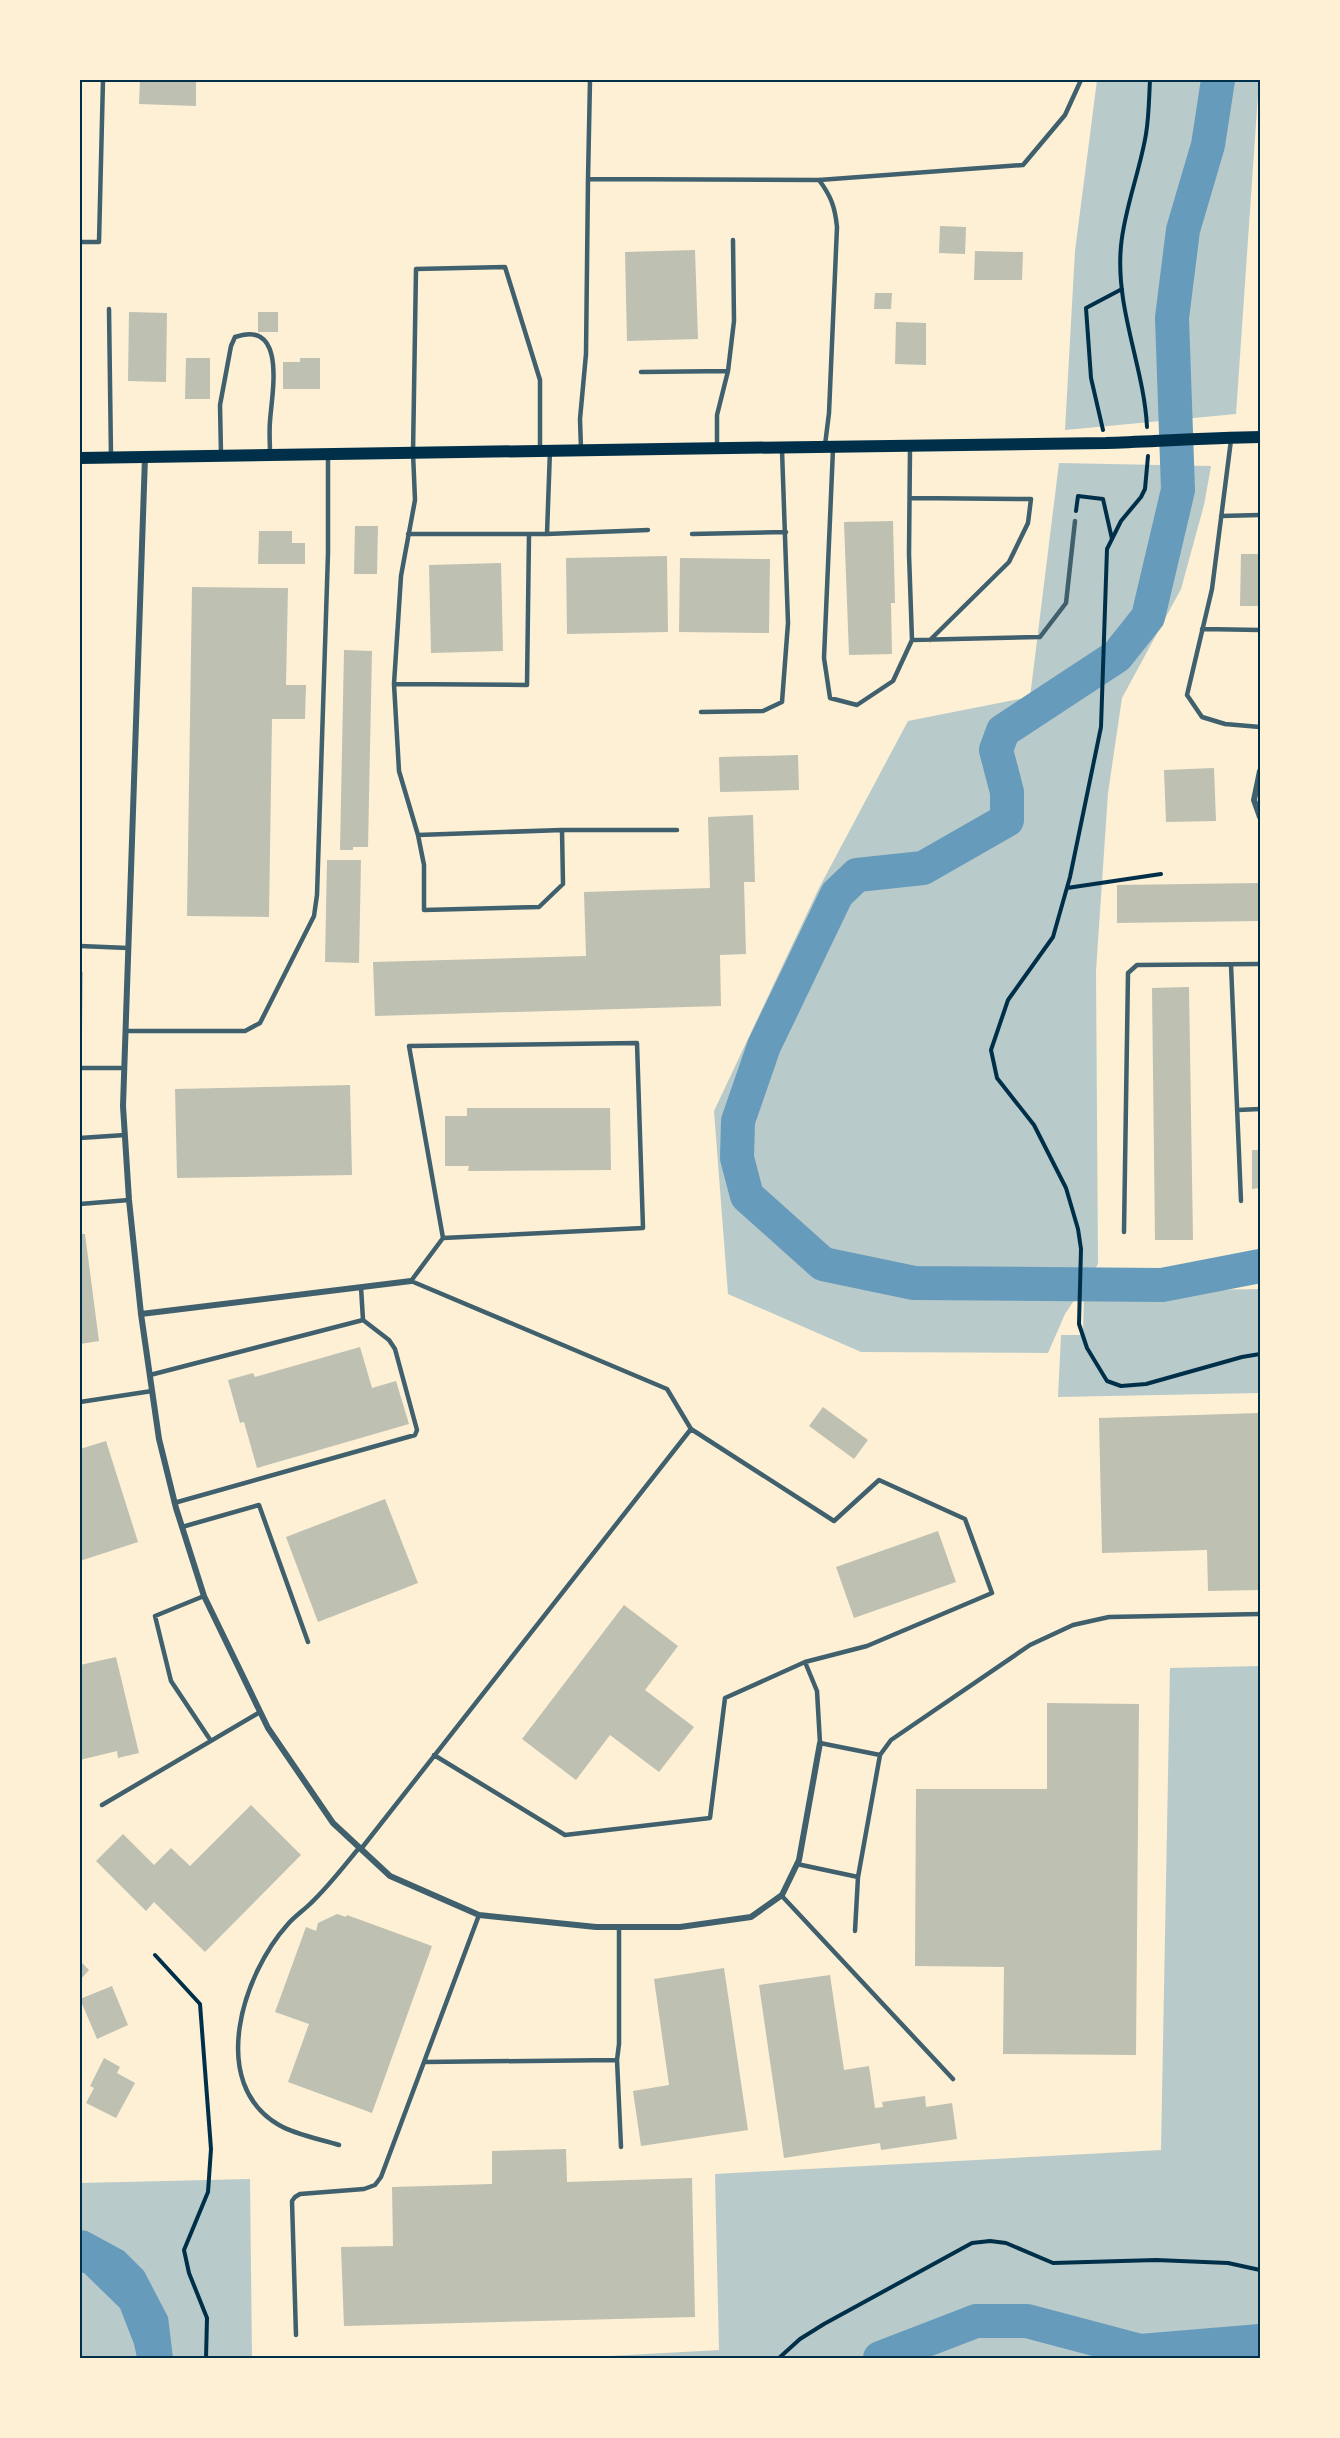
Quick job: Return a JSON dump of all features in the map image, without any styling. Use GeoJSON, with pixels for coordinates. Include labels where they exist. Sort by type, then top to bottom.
{"type":"FeatureCollection","features":[{"type":"Feature","properties":{"kind":"main road"},"geometry":{"type":"LineString","coordinates":[[80,458],[220,454],[1138,442],[1260,437]]}},
{"type":"Feature","properties":{"kind":"street"},"geometry":{"type":"LineString","coordinates":[[145,456],[124,1068],[129,1200],[141,1314],[159,1439],[174,1503],[204,1596],[268,1728],[333,1823],[390,1876],[479,1915],[596,1927],[680,1927],[751,1917],[782,1896],[797,1864],[820,1743]]}},
{"type":"Feature","properties":{"kind":"street"},"geometry":{"type":"LineString","coordinates":[[1260,771],[1254,800],[1260,817]]}},
{"type":"Feature","properties":{"kind":"street"},"geometry":{"type":"LineString","coordinates":[[141,1314],[411,1281]]}},
{"type":"Feature","properties":{"kind":"lane"},"geometry":{"type":"LineString","coordinates":[[80,242],[99,242],[104,80]]}},
{"type":"Feature","properties":{"kind":"lane"},"geometry":{"type":"LineString","coordinates":[[580,450],[580,419],[586,354],[590,80]]}},
{"type":"Feature","properties":{"kind":"lane"},"geometry":{"type":"LineString","coordinates":[[588,180],[819,180],[1023,165],[1065,115],[1081,80]]}},
{"type":"Feature","properties":{"kind":"lane"},"geometry":{"type":"LineString","coordinates":[[819,180],[831,197],[836,210],[837,227],[829,412],[824,658],[830,698],[857,705],[893,681],[912,640],[909,554],[910,445]]}},
{"type":"Feature","properties":{"kind":"lane"},"geometry":{"type":"LineString","coordinates":[[717,448],[717,415],[728,371],[734,321],[733,240]]}},
{"type":"Feature","properties":{"kind":"lane"},"geometry":{"type":"LineString","coordinates":[[547,534],[540,380],[505,267],[416,269],[413,453],[415,500],[401,576],[394,684],[399,771],[418,835],[424,865],[424,910],[539,907],[563,884],[562,831]]}},
{"type":"Feature","properties":{"kind":"lane"},"geometry":{"type":"LineString","coordinates":[[108,309],[111,457]]}},
{"type":"Feature","properties":{"kind":"lane"},"geometry":{"type":"LineString","coordinates":[[220,454],[220,405],[231,346],[235,337],[243,334],[261,337],[268,343],[274,360],[270,454]]}},
{"type":"Feature","properties":{"kind":"lane"},"geometry":{"type":"LineString","coordinates":[[641,372],[728,371]]}},
{"type":"Feature","properties":{"kind":"lane"},"geometry":{"type":"LineString","coordinates":[[1231,438],[1212,589],[1187,695],[1202,717],[1225,724],[1260,727]]}},
{"type":"Feature","properties":{"kind":"lane"},"geometry":{"type":"LineString","coordinates":[[701,712],[763,711],[782,702],[788,623],[782,447]]}},
{"type":"Feature","properties":{"kind":"lane"},"geometry":{"type":"LineString","coordinates":[[126,1030],[245,1031],[260,1023],[314,916],[318,883],[328,565],[328,454]]}},
{"type":"Feature","properties":{"kind":"lane"},"geometry":{"type":"LineString","coordinates":[[910,498],[1031,499],[1028,523],[1009,562],[930,640]]}},
{"type":"Feature","properties":{"kind":"lane"},"geometry":{"type":"LineString","coordinates":[[1221,516],[1260,515]]}},
{"type":"Feature","properties":{"kind":"lane"},"geometry":{"type":"LineString","coordinates":[[912,640],[1040,637],[1066,603],[1075,520]]}},
{"type":"Feature","properties":{"kind":"lane"},"geometry":{"type":"LineString","coordinates":[[408,534],[547,534],[648,530]]}},
{"type":"Feature","properties":{"kind":"lane"},"geometry":{"type":"LineString","coordinates":[[692,534],[786,532]]}},
{"type":"Feature","properties":{"kind":"lane"},"geometry":{"type":"LineString","coordinates":[[394,684],[526,685],[529,534]]}},
{"type":"Feature","properties":{"kind":"lane"},"geometry":{"type":"LineString","coordinates":[[1202,629],[1260,630]]}},
{"type":"Feature","properties":{"kind":"lane"},"geometry":{"type":"LineString","coordinates":[[418,835],[677,830]]}},
{"type":"Feature","properties":{"kind":"lane"},"geometry":{"type":"LineString","coordinates":[[80,946],[128,948]]}},
{"type":"Feature","properties":{"kind":"lane"},"geometry":{"type":"LineString","coordinates":[[1124,1232],[1128,973],[1137,965],[1260,964]]}},
{"type":"Feature","properties":{"kind":"lane"},"geometry":{"type":"LineString","coordinates":[[1231,965],[1241,1201]]}},
{"type":"Feature","properties":{"kind":"lane"},"geometry":{"type":"LineString","coordinates":[[434,1755],[565,1835],[710,1818],[725,1698],[805,1662],[867,1646],[992,1593],[965,1519],[879,1480],[834,1521],[691,1429],[667,1389],[411,1281],[443,1238],[409,1046],[637,1043],[643,1228],[443,1238]]}},
{"type":"Feature","properties":{"kind":"lane"},"geometry":{"type":"LineString","coordinates":[[80,1068],[124,1068]]}},
{"type":"Feature","properties":{"kind":"lane"},"geometry":{"type":"LineString","coordinates":[[1238,1110],[1260,1109]]}},
{"type":"Feature","properties":{"kind":"lane"},"geometry":{"type":"LineString","coordinates":[[80,1138],[125,1135]]}},
{"type":"Feature","properties":{"kind":"lane"},"geometry":{"type":"LineString","coordinates":[[80,1204],[129,1200]]}},
{"type":"Feature","properties":{"kind":"lane"},"geometry":{"type":"LineString","coordinates":[[174,1503],[415,1435],[417,1430],[395,1349],[389,1340],[363,1320],[361,1287]]}},
{"type":"Feature","properties":{"kind":"lane"},"geometry":{"type":"LineString","coordinates":[[150,1375],[363,1320]]}},
{"type":"Feature","properties":{"kind":"lane"},"geometry":{"type":"LineString","coordinates":[[80,1402],[152,1391]]}},
{"type":"Feature","properties":{"kind":"lane"},"geometry":{"type":"LineString","coordinates":[[339,2145],[281,2126],[262,2113],[245,2092],[238,2068],[239,2033],[244,2002],[264,1960],[287,1924],[312,1902],[360,1848],[691,1429]]}},
{"type":"Feature","properties":{"kind":"lane"},"geometry":{"type":"LineString","coordinates":[[182,1527],[259,1505],[308,1642]]}},
{"type":"Feature","properties":{"kind":"lane"},"geometry":{"type":"LineString","coordinates":[[204,1596],[155,1616],[171,1681],[211,1741]]}},
{"type":"Feature","properties":{"kind":"lane"},"geometry":{"type":"LineString","coordinates":[[855,1931],[858,1877],[880,1755],[891,1740],[1030,1645],[1072,1625],[1108,1617],[1260,1614]]}},
{"type":"Feature","properties":{"kind":"lane"},"geometry":{"type":"LineString","coordinates":[[805,1662],[817,1692],[820,1743],[880,1755]]}},
{"type":"Feature","properties":{"kind":"lane"},"geometry":{"type":"LineString","coordinates":[[102,1805],[260,1712]]}},
{"type":"Feature","properties":{"kind":"lane"},"geometry":{"type":"LineString","coordinates":[[797,1864],[858,1877]]}},
{"type":"Feature","properties":{"kind":"lane"},"geometry":{"type":"LineString","coordinates":[[782,1896],[953,2079]]}},
{"type":"Feature","properties":{"kind":"lane"},"geometry":{"type":"LineString","coordinates":[[296,2335],[292,2201],[300,2194],[364,2189],[375,2185],[381,2177],[479,1915]]}},
{"type":"Feature","properties":{"kind":"lane"},"geometry":{"type":"LineString","coordinates":[[619,1927],[617,2060],[621,2147]]}},
{"type":"Feature","properties":{"kind":"lane"},"geometry":{"type":"LineString","coordinates":[[424,2062],[617,2060]]}},
{"type":"Feature","properties":{"kind":"path"},"geometry":{"type":"LineString","coordinates":[[1129,331],[1122,289],[1121,246],[1146,134],[1150,80]]}},
{"type":"Feature","properties":{"kind":"path"},"geometry":{"type":"LineString","coordinates":[[1106,442],[1091,378],[1086,308],[1122,289]]}},
{"type":"Feature","properties":{"kind":"path"},"geometry":{"type":"LineString","coordinates":[[1075,520],[1078,496],[1103,499],[1112,539]]}},
{"type":"Feature","properties":{"kind":"path"},"geometry":{"type":"LineString","coordinates":[[1107,549],[1101,727],[1067,888],[1053,937],[1008,1000],[991,1050],[997,1078],[1034,1125],[1066,1188],[1078,1228],[1081,1249],[1079,1324],[1087,1348],[1107,1381],[1121,1386],[1146,1384],[1260,1354]]}},
{"type":"Feature","properties":{"kind":"path"},"geometry":{"type":"LineString","coordinates":[[1067,888],[1161,874]]}},
{"type":"Feature","properties":{"kind":"path"},"geometry":{"type":"LineString","coordinates":[[155,1955],[200,2004],[211,2149],[208,2192],[184,2250],[189,2272],[207,2318],[206,2358]]}},
{"type":"Feature","properties":{"kind":"path"},"geometry":{"type":"LineString","coordinates":[[779,2358],[800,2339],[824,2324],[972,2243],[1006,2242],[1053,2263],[1156,2259],[1228,2263],[1260,2270]]}},
{"type":"Feature","properties":{"kind":"path"},"geometry":{"type":"LineString","coordinates":[[988,2358],[996,2358]]}},
{"type":"Feature","properties":{"kind":"shaded area"},"geometry":{"type":"Polygon","coordinates":[[[1097,80],[1259,80],[1236,414],[1065,430],[1075,251],[1097,80]]]}},
{"type":"Feature","properties":{"kind":"shaded area"},"geometry":{"type":"Polygon","coordinates":[[[1059,463],[1211,466],[1204,505],[1181,589],[1122,698],[1108,793],[1096,971],[1098,1264],[1065,1314],[1048,1353],[861,1352],[728,1294],[714,1111],[819,888],[908,721],[1030,697],[1059,463]]]}},
{"type":"Feature","properties":{"kind":"shaded area"},"geometry":{"type":"Polygon","coordinates":[[[1260,1289],[1260,1393],[1058,1397],[1061,1335],[1083,1335],[1084,1292],[1260,1289]]]}},
{"type":"Feature","properties":{"kind":"shaded area"},"geometry":{"type":"Polygon","coordinates":[[[1260,1666],[1260,2358],[573,2358],[719,2350],[715,2174],[1161,2150],[1170,1668],[1260,1666]]]}},
{"type":"Feature","properties":{"kind":"shaded area"},"geometry":{"type":"Polygon","coordinates":[[[250,2179],[252,2358],[80,2358],[80,2183],[250,2179]]]}},
{"type":"Feature","properties":{"kind":"water"},"geometry":{"type":"Polygon","coordinates":[[[80,2230],[87,2231],[124,2251],[144,2271],[168,2317],[173,2358],[137,2358],[120,2308],[84,2273],[80,2272],[80,2230]]]}},
{"type":"Feature","properties":{"kind":"building"},"geometry":{"type":"Polygon","coordinates":[[[140,80],[196,80],[196,106],[139,104],[140,80]]]}},
{"type":"Feature","properties":{"kind":"building"},"geometry":{"type":"Polygon","coordinates":[[[940,226],[966,227],[965,254],[939,253],[940,226]]]}},
{"type":"Feature","properties":{"kind":"building"},"geometry":{"type":"Polygon","coordinates":[[[695,250],[698,339],[627,341],[625,252],[695,250]]]}},
{"type":"Feature","properties":{"kind":"building"},"geometry":{"type":"Polygon","coordinates":[[[975,251],[1023,252],[1022,280],[974,280],[975,251]]]}},
{"type":"Feature","properties":{"kind":"building"},"geometry":{"type":"Polygon","coordinates":[[[875,293],[892,293],[891,309],[874,309],[875,293]]]}},
{"type":"Feature","properties":{"kind":"building"},"geometry":{"type":"Polygon","coordinates":[[[129,312],[167,313],[166,382],[128,381],[129,312]]]}},
{"type":"Feature","properties":{"kind":"building"},"geometry":{"type":"Polygon","coordinates":[[[258,312],[278,312],[278,332],[258,332],[258,312]]]}},
{"type":"Feature","properties":{"kind":"building"},"geometry":{"type":"Polygon","coordinates":[[[896,322],[926,323],[926,365],[895,364],[896,322]]]}},
{"type":"Feature","properties":{"kind":"building"},"geometry":{"type":"Polygon","coordinates":[[[186,358],[210,358],[210,399],[185,399],[186,358]]]}},
{"type":"Feature","properties":{"kind":"building"},"geometry":{"type":"Polygon","coordinates":[[[300,358],[320,358],[320,389],[283,389],[283,362],[300,362],[300,358]]]}},
{"type":"Feature","properties":{"kind":"building"},"geometry":{"type":"Polygon","coordinates":[[[893,521],[895,603],[891,603],[892,654],[849,655],[844,522],[893,521]]]}},
{"type":"Feature","properties":{"kind":"building"},"geometry":{"type":"Polygon","coordinates":[[[355,526],[378,526],[377,574],[354,574],[355,526]]]}},
{"type":"Feature","properties":{"kind":"building"},"geometry":{"type":"Polygon","coordinates":[[[259,531],[292,531],[292,543],[305,543],[305,564],[258,564],[259,531]]]}},
{"type":"Feature","properties":{"kind":"building"},"geometry":{"type":"Polygon","coordinates":[[[1241,554],[1260,554],[1260,606],[1240,606],[1241,554]]]}},
{"type":"Feature","properties":{"kind":"building"},"geometry":{"type":"Polygon","coordinates":[[[667,556],[668,632],[567,634],[566,558],[667,556]]]}},
{"type":"Feature","properties":{"kind":"building"},"geometry":{"type":"Polygon","coordinates":[[[680,558],[770,559],[769,633],[679,632],[680,558]]]}},
{"type":"Feature","properties":{"kind":"building"},"geometry":{"type":"Polygon","coordinates":[[[501,563],[503,651],[431,653],[429,565],[501,563]]]}},
{"type":"Feature","properties":{"kind":"building"},"geometry":{"type":"Polygon","coordinates":[[[192,587],[288,588],[286,685],[306,685],[305,719],[272,719],[269,917],[187,916],[192,587]]]}},
{"type":"Feature","properties":{"kind":"building"},"geometry":{"type":"Polygon","coordinates":[[[344,650],[372,651],[368,847],[353,847],[353,850],[340,850],[344,650]]]}},
{"type":"Feature","properties":{"kind":"building"},"geometry":{"type":"Polygon","coordinates":[[[798,755],[799,790],[720,792],[719,757],[798,755]]]}},
{"type":"Feature","properties":{"kind":"building"},"geometry":{"type":"Polygon","coordinates":[[[1214,768],[1216,821],[1166,822],[1164,770],[1214,768]]]}},
{"type":"Feature","properties":{"kind":"building"},"geometry":{"type":"Polygon","coordinates":[[[753,815],[755,882],[744,882],[746,954],[720,955],[721,1006],[375,1016],[373,962],[586,956],[584,892],[710,888],[708,817],[753,815]]]}},
{"type":"Feature","properties":{"kind":"building"},"geometry":{"type":"Polygon","coordinates":[[[327,860],[361,860],[359,963],[325,962],[327,860]]]}},
{"type":"Feature","properties":{"kind":"building"},"geometry":{"type":"Polygon","coordinates":[[[1260,883],[1260,921],[1117,923],[1117,885],[1260,883]]]}},
{"type":"Feature","properties":{"kind":"building"},"geometry":{"type":"Polygon","coordinates":[[[80,972],[83,972],[82,1033],[80,1033],[80,972]]]}},
{"type":"Feature","properties":{"kind":"building"},"geometry":{"type":"Polygon","coordinates":[[[1189,987],[1193,1240],[1155,1240],[1152,988],[1189,987]]]}},
{"type":"Feature","properties":{"kind":"building"},"geometry":{"type":"Polygon","coordinates":[[[350,1085],[352,1175],[177,1178],[175,1089],[350,1085]]]}},
{"type":"Feature","properties":{"kind":"building"},"geometry":{"type":"Polygon","coordinates":[[[467,1108],[610,1108],[611,1170],[468,1171],[469,1166],[445,1166],[445,1116],[467,1116],[467,1108]]]}},
{"type":"Feature","properties":{"kind":"building"},"geometry":{"type":"Polygon","coordinates":[[[1252,1150],[1260,1150],[1260,1188],[1252,1189],[1252,1150]]]}},
{"type":"Feature","properties":{"kind":"building"},"geometry":{"type":"Polygon","coordinates":[[[80,1234],[85,1234],[99,1341],[80,1344],[80,1234]]]}},
{"type":"Feature","properties":{"kind":"building"},"geometry":{"type":"Polygon","coordinates":[[[360,1347],[372,1388],[396,1381],[409,1424],[257,1468],[244,1422],[240,1423],[228,1380],[253,1373],[255,1377],[360,1347]]]}},
{"type":"Feature","properties":{"kind":"building"},"geometry":{"type":"Polygon","coordinates":[[[823,1407],[868,1440],[854,1459],[809,1426],[823,1407]]]}},
{"type":"Feature","properties":{"kind":"building"},"geometry":{"type":"Polygon","coordinates":[[[1260,1413],[1260,1590],[1208,1591],[1207,1550],[1102,1553],[1099,1418],[1260,1413]]]}},
{"type":"Feature","properties":{"kind":"building"},"geometry":{"type":"Polygon","coordinates":[[[106,1441],[138,1542],[80,1561],[80,1449],[106,1441]]]}},
{"type":"Feature","properties":{"kind":"building"},"geometry":{"type":"Polygon","coordinates":[[[385,1499],[418,1583],[318,1622],[286,1537],[385,1499]]]}},
{"type":"Feature","properties":{"kind":"building"},"geometry":{"type":"Polygon","coordinates":[[[938,1531],[956,1582],[854,1618],[836,1567],[938,1531]]]}},
{"type":"Feature","properties":{"kind":"building"},"geometry":{"type":"Polygon","coordinates":[[[624,1605],[678,1646],[645,1690],[694,1727],[659,1772],[610,1735],[576,1780],[522,1739],[624,1605]]]}},
{"type":"Feature","properties":{"kind":"building"},"geometry":{"type":"Polygon","coordinates":[[[116,1657],[139,1753],[118,1758],[117,1751],[80,1760],[80,1665],[116,1657]]]}},
{"type":"Feature","properties":{"kind":"building"},"geometry":{"type":"Polygon","coordinates":[[[1047,1703],[1139,1704],[1136,2055],[1003,2054],[1004,1967],[915,1966],[916,1789],[1047,1789],[1047,1703]]]}},
{"type":"Feature","properties":{"kind":"building"},"geometry":{"type":"Polygon","coordinates":[[[251,1805],[301,1855],[205,1952],[154,1902],[146,1911],[96,1861],[123,1834],[154,1865],[171,1848],[190,1866],[251,1805]]]}},
{"type":"Feature","properties":{"kind":"building"},"geometry":{"type":"Polygon","coordinates":[[[337,1914],[346,1917],[347,1915],[432,1946],[372,2113],[288,2082],[309,2024],[275,2012],[306,1927],[316,1931],[318,1923],[337,1914]]]}},
{"type":"Feature","properties":{"kind":"building"},"geometry":{"type":"Polygon","coordinates":[[[80,1961],[89,1970],[80,1980],[80,1961]]]}},
{"type":"Feature","properties":{"kind":"building"},"geometry":{"type":"Polygon","coordinates":[[[724,1968],[748,2130],[641,2146],[633,2091],[669,2085],[654,1979],[724,1968]]]}},
{"type":"Feature","properties":{"kind":"building"},"geometry":{"type":"Polygon","coordinates":[[[830,1975],[844,2070],[869,2066],[875,2108],[883,2107],[882,2102],[925,2096],[926,2107],[952,2103],[957,2139],[881,2150],[880,2143],[784,2158],[759,1985],[830,1975]]]}},
{"type":"Feature","properties":{"kind":"building"},"geometry":{"type":"Polygon","coordinates":[[[112,1986],[128,2025],[97,2039],[80,1999],[112,1986]]]}},
{"type":"Feature","properties":{"kind":"building"},"geometry":{"type":"Polygon","coordinates":[[[104,2058],[120,2067],[117,2073],[135,2083],[116,2118],[86,2103],[94,2088],[90,2086],[104,2058]]]}},
{"type":"Feature","properties":{"kind":"building"},"geometry":{"type":"Polygon","coordinates":[[[566,2149],[567,2182],[692,2178],[695,2317],[344,2326],[341,2247],[393,2246],[392,2187],[492,2184],[492,2151],[566,2149]]]}},
{"type":"Feature","properties":{"kind":"waterway"},"geometry":{"type":"LineString","coordinates":[[1218,80],[1208,145],[1183,230],[1172,318],[1178,490],[1148,617],[1117,656],[1003,731],[996,750],[1007,792],[1007,820],[923,868],[857,875],[837,894],[764,1046],[738,1121],[737,1158],[747,1196],[823,1264],[914,1283],[1162,1285],[1260,1266]]}},
{"type":"Feature","properties":{"kind":"waterway"},"geometry":{"type":"LineString","coordinates":[[880,2358],[976,2321],[1027,2321],[1140,2351],[1260,2341]]}}]}
